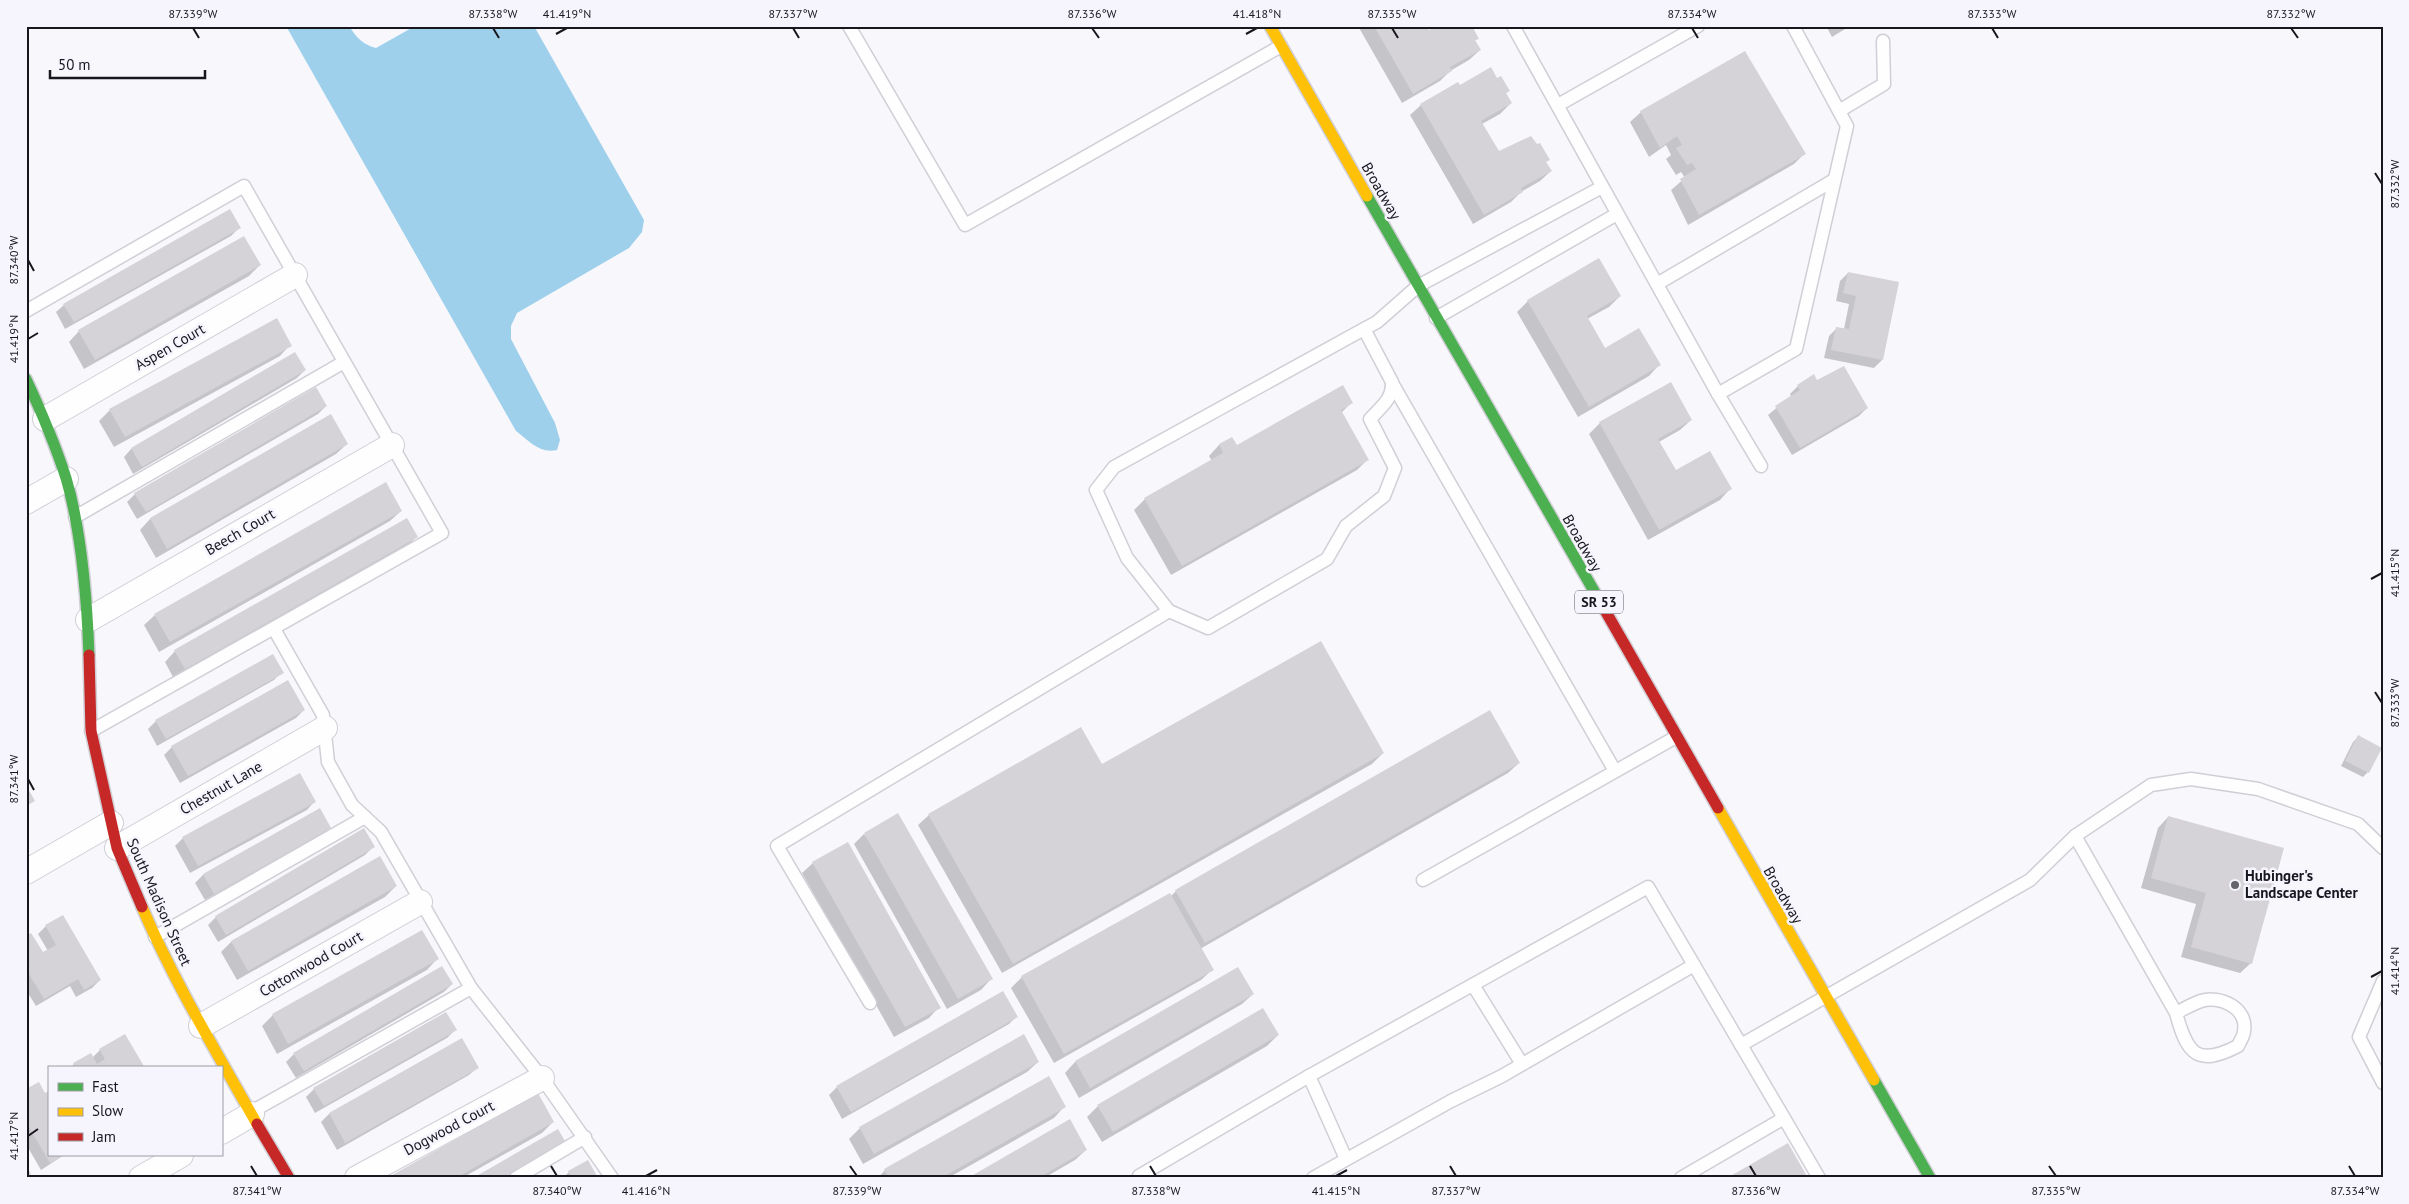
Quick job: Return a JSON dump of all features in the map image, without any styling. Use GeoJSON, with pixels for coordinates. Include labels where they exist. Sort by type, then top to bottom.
{"type":"FeatureCollection","features":[{"type":"Feature","properties":{"kind":"main road","name":"Broadway"},"geometry":{"type":"LineString","coordinates":[[1270,26],[1824,996],[1930,1178]]}},
{"type":"Feature","properties":{"kind":"main road","name":"South Madison Street"},"geometry":{"type":"LineString","coordinates":[[26,379],[45,419],[66,479],[75,517],[88,620],[91,731],[117,848],[155,938],[201,1026],[289,1178]]}},
{"type":"Feature","properties":{"kind":"street","name":"Aspen Court"},"geometry":{"type":"LineString","coordinates":[[45,419],[295,275]]}},
{"type":"Feature","properties":{"kind":"street","name":"Beech Court"},"geometry":{"type":"LineString","coordinates":[[88,620],[392,444]]}},
{"type":"Feature","properties":{"kind":"street"},"geometry":{"type":"LineString","coordinates":[[26,502],[66,479]]}},
{"type":"Feature","properties":{"kind":"street","name":"Chestnut Lane"},"geometry":{"type":"LineString","coordinates":[[117,848],[325,728]]}},
{"type":"Feature","properties":{"kind":"street"},"geometry":{"type":"LineString","coordinates":[[26,872],[111,823]]}},
{"type":"Feature","properties":{"kind":"street","name":"Cottonwood Court"},"geometry":{"type":"LineString","coordinates":[[201,1026],[420,902]]}},
{"type":"Feature","properties":{"kind":"street","name":"Dogwood Court"},"geometry":{"type":"LineString","coordinates":[[357,1178],[542,1078]]}},
{"type":"Feature","properties":{"kind":"street"},"geometry":{"type":"LineString","coordinates":[[222,1131],[252,1113]]}},
{"type":"Feature","properties":{"kind":"street"},"geometry":{"type":"LineString","coordinates":[[142,1178],[179,1156]]}},
{"type":"Feature","properties":{"kind":"lane"},"geometry":{"type":"LineString","coordinates":[[849,26],[965,225],[1281,46]]}},
{"type":"Feature","properties":{"kind":"lane"},"geometry":{"type":"LineString","coordinates":[[1513,26],[1718,394],[1761,466]]}},
{"type":"Feature","properties":{"kind":"lane"},"geometry":{"type":"LineString","coordinates":[[1558,105],[1698,26]]}},
{"type":"Feature","properties":{"kind":"lane"},"geometry":{"type":"LineString","coordinates":[[1718,394],[1796,349],[1846,126],[1793,26]]}},
{"type":"Feature","properties":{"kind":"lane"},"geometry":{"type":"LineString","coordinates":[[1838,111],[1884,84],[1883,41]]}},
{"type":"Feature","properties":{"kind":"lane"},"geometry":{"type":"LineString","coordinates":[[1657,284],[1834,180]]}},
{"type":"Feature","properties":{"kind":"lane"},"geometry":{"type":"LineString","coordinates":[[26,311],[244,186],[442,533],[91,731]]}},
{"type":"Feature","properties":{"kind":"lane"},"geometry":{"type":"LineString","coordinates":[[1392,382],[1393,391],[1390,398],[1370,419],[1394,468],[1384,496],[1346,526],[1327,560],[1208,628],[1168,610],[1127,558],[1096,490],[1114,467],[1377,322],[1418,286],[1602,187]]}},
{"type":"Feature","properties":{"kind":"lane"},"geometry":{"type":"LineString","coordinates":[[1436,318],[1617,214]]}},
{"type":"Feature","properties":{"kind":"lane"},"geometry":{"type":"LineString","coordinates":[[1364,329],[1392,382],[1615,771]]}},
{"type":"Feature","properties":{"kind":"lane"},"geometry":{"type":"LineString","coordinates":[[75,517],[344,362]]}},
{"type":"Feature","properties":{"kind":"lane"},"geometry":{"type":"LineString","coordinates":[[870,1003],[778,846],[1168,610]]}},
{"type":"Feature","properties":{"kind":"lane"},"geometry":{"type":"LineString","coordinates":[[274,629],[323,715],[328,762],[352,805],[380,832],[471,988],[542,1078],[612,1178]]}},
{"type":"Feature","properties":{"kind":"lane"},"geometry":{"type":"LineString","coordinates":[[1423,880],[1676,736]]}},
{"type":"Feature","properties":{"kind":"lane"},"geometry":{"type":"LineString","coordinates":[[1740,1045],[2030,880],[2075,836],[2151,785],[2191,779],[2258,789],[2358,824],[2383,848]]}},
{"type":"Feature","properties":{"kind":"lane"},"geometry":{"type":"LineString","coordinates":[[155,938],[365,817]]}},
{"type":"Feature","properties":{"kind":"lane"},"geometry":{"type":"LineString","coordinates":[[2075,836],[2176,1013],[2182,1035],[2194,1053],[2206,1058],[2220,1055],[2238,1046],[2245,1030],[2242,1015],[2233,1005],[2220,1000],[2202,1000],[2176,1013]]}},
{"type":"Feature","properties":{"kind":"lane"},"geometry":{"type":"LineString","coordinates":[[1138,1178],[1310,1076],[1648,887],[1819,1178]]}},
{"type":"Feature","properties":{"kind":"lane"},"geometry":{"type":"LineString","coordinates":[[1313,1178],[1522,1064],[1694,965]]}},
{"type":"Feature","properties":{"kind":"lane"},"geometry":{"type":"LineString","coordinates":[[2383,981],[2358,1037],[2383,1083]]}},
{"type":"Feature","properties":{"kind":"lane"},"geometry":{"type":"LineString","coordinates":[[1473,985],[1522,1064]]}},
{"type":"Feature","properties":{"kind":"lane"},"geometry":{"type":"LineString","coordinates":[[252,1113],[471,988]]}},
{"type":"Feature","properties":{"kind":"lane"},"geometry":{"type":"LineString","coordinates":[[1310,1076],[1346,1159]]}},
{"type":"Feature","properties":{"kind":"lane"},"geometry":{"type":"LineString","coordinates":[[1681,1178],[1784,1118]]}},
{"type":"Feature","properties":{"kind":"lane"},"geometry":{"type":"LineString","coordinates":[[516,1178],[585,1137]]}},
{"type":"Feature","properties":{"kind":"water"},"geometry":{"type":"Polygon","coordinates":[[[286,26],[349,26],[360,40],[376,48],[415,26],[534,26],[644,220],[642,232],[629,248],[517,313],[511,326],[511,339],[555,423],[560,440],[557,450],[551,451],[540,448],[516,431],[286,26]]]}},
{"type":"Feature","properties":{"kind":"building"},"geometry":{"type":"Polygon","coordinates":[[[1374,26],[1426,26],[1429,30],[1437,26],[1472,26],[1479,39],[1475,40],[1481,50],[1450,67],[1452,71],[1413,94],[1374,26]]]}},
{"type":"Feature","properties":{"kind":"building"},"geometry":{"type":"Polygon","coordinates":[[[1745,51],[1806,154],[1699,215],[1680,179],[1696,169],[1692,163],[1687,165],[1676,148],[1682,145],[1677,136],[1660,148],[1640,111],[1745,51]]]}},
{"type":"Feature","properties":{"kind":"building"},"geometry":{"type":"Polygon","coordinates":[[[1491,67],[1497,78],[1501,76],[1510,91],[1506,93],[1512,103],[1481,121],[1499,151],[1531,136],[1537,144],[1540,143],[1550,160],[1546,162],[1552,171],[1521,188],[1523,192],[1484,215],[1420,104],[1458,82],[1460,85],[1491,67]]]}},
{"type":"Feature","properties":{"kind":"building"},"geometry":{"type":"Polygon","coordinates":[[[230,209],[241,228],[74,322],[63,304],[230,209]]]}},
{"type":"Feature","properties":{"kind":"building"},"geometry":{"type":"Polygon","coordinates":[[[244,236],[261,265],[95,360],[78,330],[244,236]]]}},
{"type":"Feature","properties":{"kind":"building"},"geometry":{"type":"Polygon","coordinates":[[[1599,258],[1621,296],[1587,316],[1605,348],[1639,328],[1661,365],[1589,407],[1527,300],[1599,258]]]}},
{"type":"Feature","properties":{"kind":"building"},"geometry":{"type":"Polygon","coordinates":[[[1848,272],[1899,282],[1883,360],[1831,350],[1836,327],[1849,329],[1856,296],[1843,293],[1848,272]]]}},
{"type":"Feature","properties":{"kind":"building"},"geometry":{"type":"Polygon","coordinates":[[[277,318],[292,346],[125,437],[109,409],[277,318]]]}},
{"type":"Feature","properties":{"kind":"building"},"geometry":{"type":"Polygon","coordinates":[[[295,352],[306,370],[142,467],[131,448],[295,352]]]}},
{"type":"Feature","properties":{"kind":"building"},"geometry":{"type":"Polygon","coordinates":[[[1844,366],[1868,408],[1800,448],[1775,406],[1800,390],[1797,385],[1814,374],[1817,380],[1844,366]]]}},
{"type":"Feature","properties":{"kind":"building"},"geometry":{"type":"Polygon","coordinates":[[[1671,382],[1692,420],[1658,439],[1676,470],[1710,451],[1732,489],[1659,530],[1599,422],[1671,382]]]}},
{"type":"Feature","properties":{"kind":"building"},"geometry":{"type":"Polygon","coordinates":[[[1343,385],[1353,403],[1341,410],[1369,460],[1182,566],[1144,498],[1223,453],[1219,444],[1232,437],[1237,445],[1343,385]]]}},
{"type":"Feature","properties":{"kind":"building"},"geometry":{"type":"Polygon","coordinates":[[[316,387],[327,406],[146,512],[134,493],[316,387]]]}},
{"type":"Feature","properties":{"kind":"building"},"geometry":{"type":"Polygon","coordinates":[[[331,414],[348,444],[167,549],[150,518],[331,414]]]}},
{"type":"Feature","properties":{"kind":"building"},"geometry":{"type":"Polygon","coordinates":[[[386,482],[402,511],[170,642],[154,614],[386,482]]]}},
{"type":"Feature","properties":{"kind":"building"},"geometry":{"type":"Polygon","coordinates":[[[407,518],[418,537],[185,669],[174,650],[407,518]]]}},
{"type":"Feature","properties":{"kind":"building"},"geometry":{"type":"Polygon","coordinates":[[[1321,641],[1384,753],[1013,964],[928,814],[1081,727],[1102,764],[1321,641]]]}},
{"type":"Feature","properties":{"kind":"building"},"geometry":{"type":"Polygon","coordinates":[[[273,654],[284,673],[166,739],[155,720],[273,654]]]}},
{"type":"Feature","properties":{"kind":"building"},"geometry":{"type":"Polygon","coordinates":[[[288,680],[305,710],[188,776],[171,746],[288,680]]]}},
{"type":"Feature","properties":{"kind":"building"},"geometry":{"type":"Polygon","coordinates":[[[1490,710],[1520,763],[1205,943],[1175,890],[1490,710]]]}},
{"type":"Feature","properties":{"kind":"building"},"geometry":{"type":"Polygon","coordinates":[[[2358,735],[2382,748],[2369,773],[2345,761],[2358,735]]]}},
{"type":"Feature","properties":{"kind":"building"},"geometry":{"type":"Polygon","coordinates":[[[300,773],[316,802],[198,866],[182,837],[300,773]]]}},
{"type":"Feature","properties":{"kind":"building"},"geometry":{"type":"Polygon","coordinates":[[[26,785],[35,801],[26,806],[26,785]]]}},
{"type":"Feature","properties":{"kind":"building"},"geometry":{"type":"Polygon","coordinates":[[[320,808],[331,828],[214,894],[203,874],[320,808]]]}},
{"type":"Feature","properties":{"kind":"building"},"geometry":{"type":"Polygon","coordinates":[[[898,813],[993,979],[958,999],[864,833],[898,813]]]}},
{"type":"Feature","properties":{"kind":"building"},"geometry":{"type":"Polygon","coordinates":[[[2168,816],[2284,848],[2252,964],[2191,947],[2206,893],[2151,878],[2168,816]]]}},
{"type":"Feature","properties":{"kind":"building"},"geometry":{"type":"Polygon","coordinates":[[[364,828],[375,847],[226,935],[215,916],[364,828]]]}},
{"type":"Feature","properties":{"kind":"building"},"geometry":{"type":"Polygon","coordinates":[[[848,842],[941,1008],[905,1027],[812,862],[848,842]]]}},
{"type":"Feature","properties":{"kind":"building"},"geometry":{"type":"Polygon","coordinates":[[[380,856],[397,886],[248,971],[231,941],[380,856]]]}},
{"type":"Feature","properties":{"kind":"building"},"geometry":{"type":"Polygon","coordinates":[[[1170,893],[1214,970],[1064,1054],[1021,976],[1170,893]]]}},
{"type":"Feature","properties":{"kind":"building"},"geometry":{"type":"Polygon","coordinates":[[[63,915],[101,980],[84,990],[78,979],[44,999],[26,969],[26,936],[31,933],[43,952],[56,945],[45,925],[63,915]]]}},
{"type":"Feature","properties":{"kind":"building"},"geometry":{"type":"Polygon","coordinates":[[[422,930],[439,959],[288,1044],[272,1014],[422,930]]]}},
{"type":"Feature","properties":{"kind":"building"},"geometry":{"type":"Polygon","coordinates":[[[442,966],[453,984],[304,1071],[293,1053],[442,966]]]}},
{"type":"Feature","properties":{"kind":"building"},"geometry":{"type":"Polygon","coordinates":[[[1238,967],[1254,994],[1090,1088],[1075,1061],[1238,967]]]}},
{"type":"Feature","properties":{"kind":"building"},"geometry":{"type":"Polygon","coordinates":[[[1003,991],[1018,1017],[851,1112],[836,1086],[1003,991]]]}},
{"type":"Feature","properties":{"kind":"building"},"geometry":{"type":"Polygon","coordinates":[[[1263,1008],[1279,1035],[1113,1132],[1097,1105],[1263,1008]]]}},
{"type":"Feature","properties":{"kind":"building"},"geometry":{"type":"Polygon","coordinates":[[[446,1012],[457,1030],[324,1106],[313,1088],[446,1012]]]}},
{"type":"Feature","properties":{"kind":"building"},"geometry":{"type":"Polygon","coordinates":[[[125,1034],[144,1066],[75,1066],[73,1063],[91,1053],[97,1064],[105,1059],[99,1049],[125,1034]]]}},
{"type":"Feature","properties":{"kind":"building"},"geometry":{"type":"Polygon","coordinates":[[[1024,1034],[1039,1062],[874,1154],[859,1127],[1024,1034]]]}},
{"type":"Feature","properties":{"kind":"building"},"geometry":{"type":"Polygon","coordinates":[[[462,1038],[479,1068],[345,1143],[329,1113],[462,1038]]]}},
{"type":"Feature","properties":{"kind":"building"},"geometry":{"type":"Polygon","coordinates":[[[1049,1076],[1066,1107],[941,1178],[889,1178],[884,1169],[1049,1076]]]}},
{"type":"Feature","properties":{"kind":"building"},"geometry":{"type":"Polygon","coordinates":[[[39,1082],[45,1093],[48,1092],[48,1156],[62,1156],[50,1163],[26,1122],[26,1089],[39,1082]]]}},
{"type":"Feature","properties":{"kind":"building"},"geometry":{"type":"Polygon","coordinates":[[[538,1093],[554,1122],[456,1178],[387,1178],[538,1093]]]}},
{"type":"Feature","properties":{"kind":"building"},"geometry":{"type":"Polygon","coordinates":[[[1070,1119],[1087,1150],[1038,1178],[968,1178],[1070,1119]]]}},
{"type":"Feature","properties":{"kind":"building"},"geometry":{"type":"Polygon","coordinates":[[[558,1129],[569,1148],[517,1178],[473,1178],[558,1129]]]}},
{"type":"Feature","properties":{"kind":"building"},"geometry":{"type":"Polygon","coordinates":[[[1788,1143],[1808,1178],[1727,1178],[1788,1143]]]}},
{"type":"Feature","properties":{"kind":"building"},"geometry":{"type":"Polygon","coordinates":[[[588,1160],[598,1178],[572,1178],[568,1171],[588,1160]]]}},
{"type":"Feature","properties":{"kind":"building"},"geometry":{"type":"Polygon","coordinates":[[[26,1165],[31,1174],[26,1177],[26,1165]]]}},
{"type":"Feature","properties":{"kind":"traffic: fast"},"geometry":{"type":"LineString","coordinates":[[1367,196],[1598,598]]}},
{"type":"Feature","properties":{"kind":"traffic: fast"},"geometry":{"type":"LineString","coordinates":[[26,379],[57,453],[71,498],[82,565],[89,655]]}},
{"type":"Feature","properties":{"kind":"traffic: fast"},"geometry":{"type":"LineString","coordinates":[[1874,1080],[1930,1178]]}},
{"type":"Feature","properties":{"kind":"traffic: slow"},"geometry":{"type":"LineString","coordinates":[[1270,26],[1367,196]]}},
{"type":"Feature","properties":{"kind":"traffic: slow"},"geometry":{"type":"LineString","coordinates":[[1718,808],[1874,1080]]}},
{"type":"Feature","properties":{"kind":"traffic: slow"},"geometry":{"type":"LineString","coordinates":[[142,907],[182,990],[257,1124]]}},
{"type":"Feature","properties":{"kind":"traffic: jam"},"geometry":{"type":"LineString","coordinates":[[1598,598],[1718,808]]}},
{"type":"Feature","properties":{"kind":"traffic: jam"},"geometry":{"type":"LineString","coordinates":[[89,655],[91,731],[117,848],[142,907]]}},
{"type":"Feature","properties":{"kind":"traffic: jam"},"geometry":{"type":"LineString","coordinates":[[257,1124],[289,1178]]}},
{"type":"Feature","properties":{"kind":"place","name":"Hubinger's Landscape Center"},"geometry":{"type":"Point","coordinates":[2235,885]}}]}
